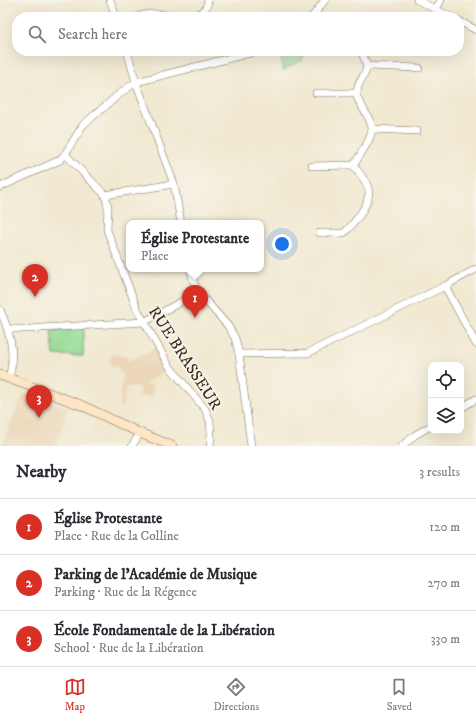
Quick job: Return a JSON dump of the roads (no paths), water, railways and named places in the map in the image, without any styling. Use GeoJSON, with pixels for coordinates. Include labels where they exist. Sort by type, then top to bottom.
{"type":"FeatureCollection","features":[{"type":"Feature","properties":{"kind":"street"},"geometry":{"type":"LineString","coordinates":[[110,0],[114,12]]}},
{"type":"Feature","properties":{"kind":"street"},"geometry":{"type":"LineString","coordinates":[[201,12],[204,11],[208,0]]}},
{"type":"Feature","properties":{"kind":"street"},"geometry":{"type":"LineString","coordinates":[[317,12],[325,0]]}},
{"type":"Feature","properties":{"kind":"street"},"geometry":{"type":"LineString","coordinates":[[417,0],[442,12]]}},
{"type":"Feature","properties":{"kind":"street"},"geometry":{"type":"LineString","coordinates":[[436,9],[441,0]]}},
{"type":"Feature","properties":{"kind":"street"},"geometry":{"type":"LineString","coordinates":[[464,24],[476,30]]}},
{"type":"Feature","properties":{"kind":"street"},"geometry":{"type":"LineString","coordinates":[[128,56],[136,82],[174,184],[180,220]]}},
{"type":"Feature","properties":{"kind":"street"},"geometry":{"type":"LineString","coordinates":[[0,187],[60,160],[83,125],[123,91],[136,82],[238,56]]}},
{"type":"Feature","properties":{"kind":"street"},"geometry":{"type":"LineString","coordinates":[[312,166],[353,165],[373,135],[371,122],[356,96],[357,88],[367,70],[366,61],[364,56]]}},
{"type":"Feature","properties":{"kind":"street"},"geometry":{"type":"LineString","coordinates":[[367,66],[419,68]]}},
{"type":"Feature","properties":{"kind":"street"},"geometry":{"type":"LineString","coordinates":[[316,94],[357,93]]}},
{"type":"Feature","properties":{"kind":"street"},"geometry":{"type":"LineString","coordinates":[[373,129],[417,131]]}},
{"type":"Feature","properties":{"kind":"street"},"geometry":{"type":"LineString","coordinates":[[65,154],[105,195],[174,184]]}},
{"type":"Feature","properties":{"kind":"street"},"geometry":{"type":"LineString","coordinates":[[320,233],[344,234],[352,226],[365,206],[369,193],[366,185],[353,165]]}},
{"type":"Feature","properties":{"kind":"street","name":"RUE BRASSEUR"},"geometry":{"type":"LineString","coordinates":[[105,195],[108,207],[107,230],[137,309],[169,366],[205,409],[210,421],[210,446]]}},
{"type":"Feature","properties":{"kind":"street"},"geometry":{"type":"LineString","coordinates":[[239,354],[308,353],[445,286],[476,269]]}},
{"type":"Feature","properties":{"kind":"street"},"geometry":{"type":"LineString","coordinates":[[191,272],[197,293],[228,326],[235,338],[239,354],[251,446]]}},
{"type":"Feature","properties":{"kind":"street"},"geometry":{"type":"LineString","coordinates":[[445,286],[476,344]]}},
{"type":"Feature","properties":{"kind":"street"},"geometry":{"type":"LineString","coordinates":[[8,329],[144,322],[197,293]]}},
{"type":"Feature","properties":{"kind":"street"},"geometry":{"type":"LineString","coordinates":[[0,310],[8,329],[12,349],[12,367],[9,378]]}},
{"type":"Feature","properties":{"kind":"street"},"geometry":{"type":"LineString","coordinates":[[0,375],[81,405],[140,433],[172,446]]}},
{"type":"Feature","properties":{"kind":"street"},"geometry":{"type":"LineString","coordinates":[[464,406],[476,399]]}},
{"type":"Feature","properties":{"kind":"street"},"geometry":{"type":"LineString","coordinates":[[402,446],[415,435],[428,428]]}},
{"type":"Feature","properties":{"kind":"street"},"geometry":{"type":"LineString","coordinates":[[132,446],[140,433]]}},
{"type":"Feature","properties":{"kind":"place","name":"Parking de l'Académie de Musique"},"geometry":{"type":"Point","coordinates":[35,297]}},
{"type":"Feature","properties":{"kind":"place","name":"Église Protestante"},"geometry":{"type":"Point","coordinates":[195,318]}},
{"type":"Feature","properties":{"kind":"place","name":"École Fondamentale de la Libération"},"geometry":{"type":"Point","coordinates":[39,418]}}]}
